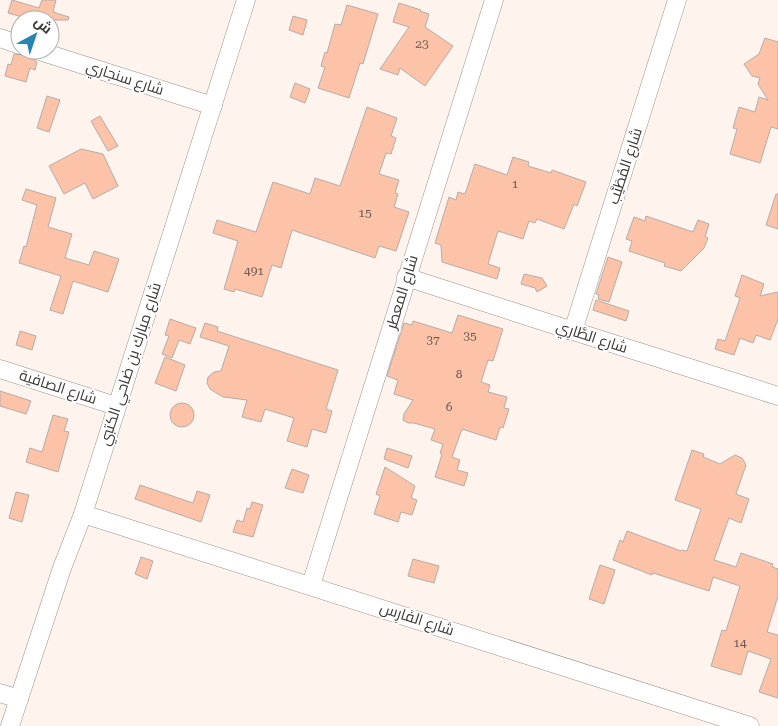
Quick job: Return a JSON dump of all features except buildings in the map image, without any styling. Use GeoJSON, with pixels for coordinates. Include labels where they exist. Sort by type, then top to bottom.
{"type":"FeatureCollection","features":[{"type":"Feature","properties":{"kind":"street","name":"شارع مبارك بن ضاحي الكتبي"},"geometry":{"type":"LineString","coordinates":[[10,726],[62,568],[83,514],[246,0]]}},
{"type":"Feature","properties":{"kind":"street","name":"شارع المعطر"},"geometry":{"type":"LineString","coordinates":[[311,585],[494,0]]}},
{"type":"Feature","properties":{"kind":"street","name":"شارع المُطَيَّب"},"geometry":{"type":"LineString","coordinates":[[573,331],[677,0]]}},
{"type":"Feature","properties":{"kind":"street","name":"شارع سنجاري"},"geometry":{"type":"LineString","coordinates":[[60,58],[213,106]]}},
{"type":"Feature","properties":{"kind":"street","name":"شارع الطَّارِي"},"geometry":{"type":"LineString","coordinates":[[406,277],[778,396]]}},
{"type":"Feature","properties":{"kind":"street","name":"شارع الصافية"},"geometry":{"type":"LineString","coordinates":[[0,369],[116,406]]}},
{"type":"Feature","properties":{"kind":"street","name":"شارع الفَارِس"},"geometry":{"type":"LineString","coordinates":[[83,514],[750,726]]}},
{"type":"Feature","properties":{"kind":"street"},"geometry":{"type":"LineString","coordinates":[[0,693],[19,699]]}}]}
